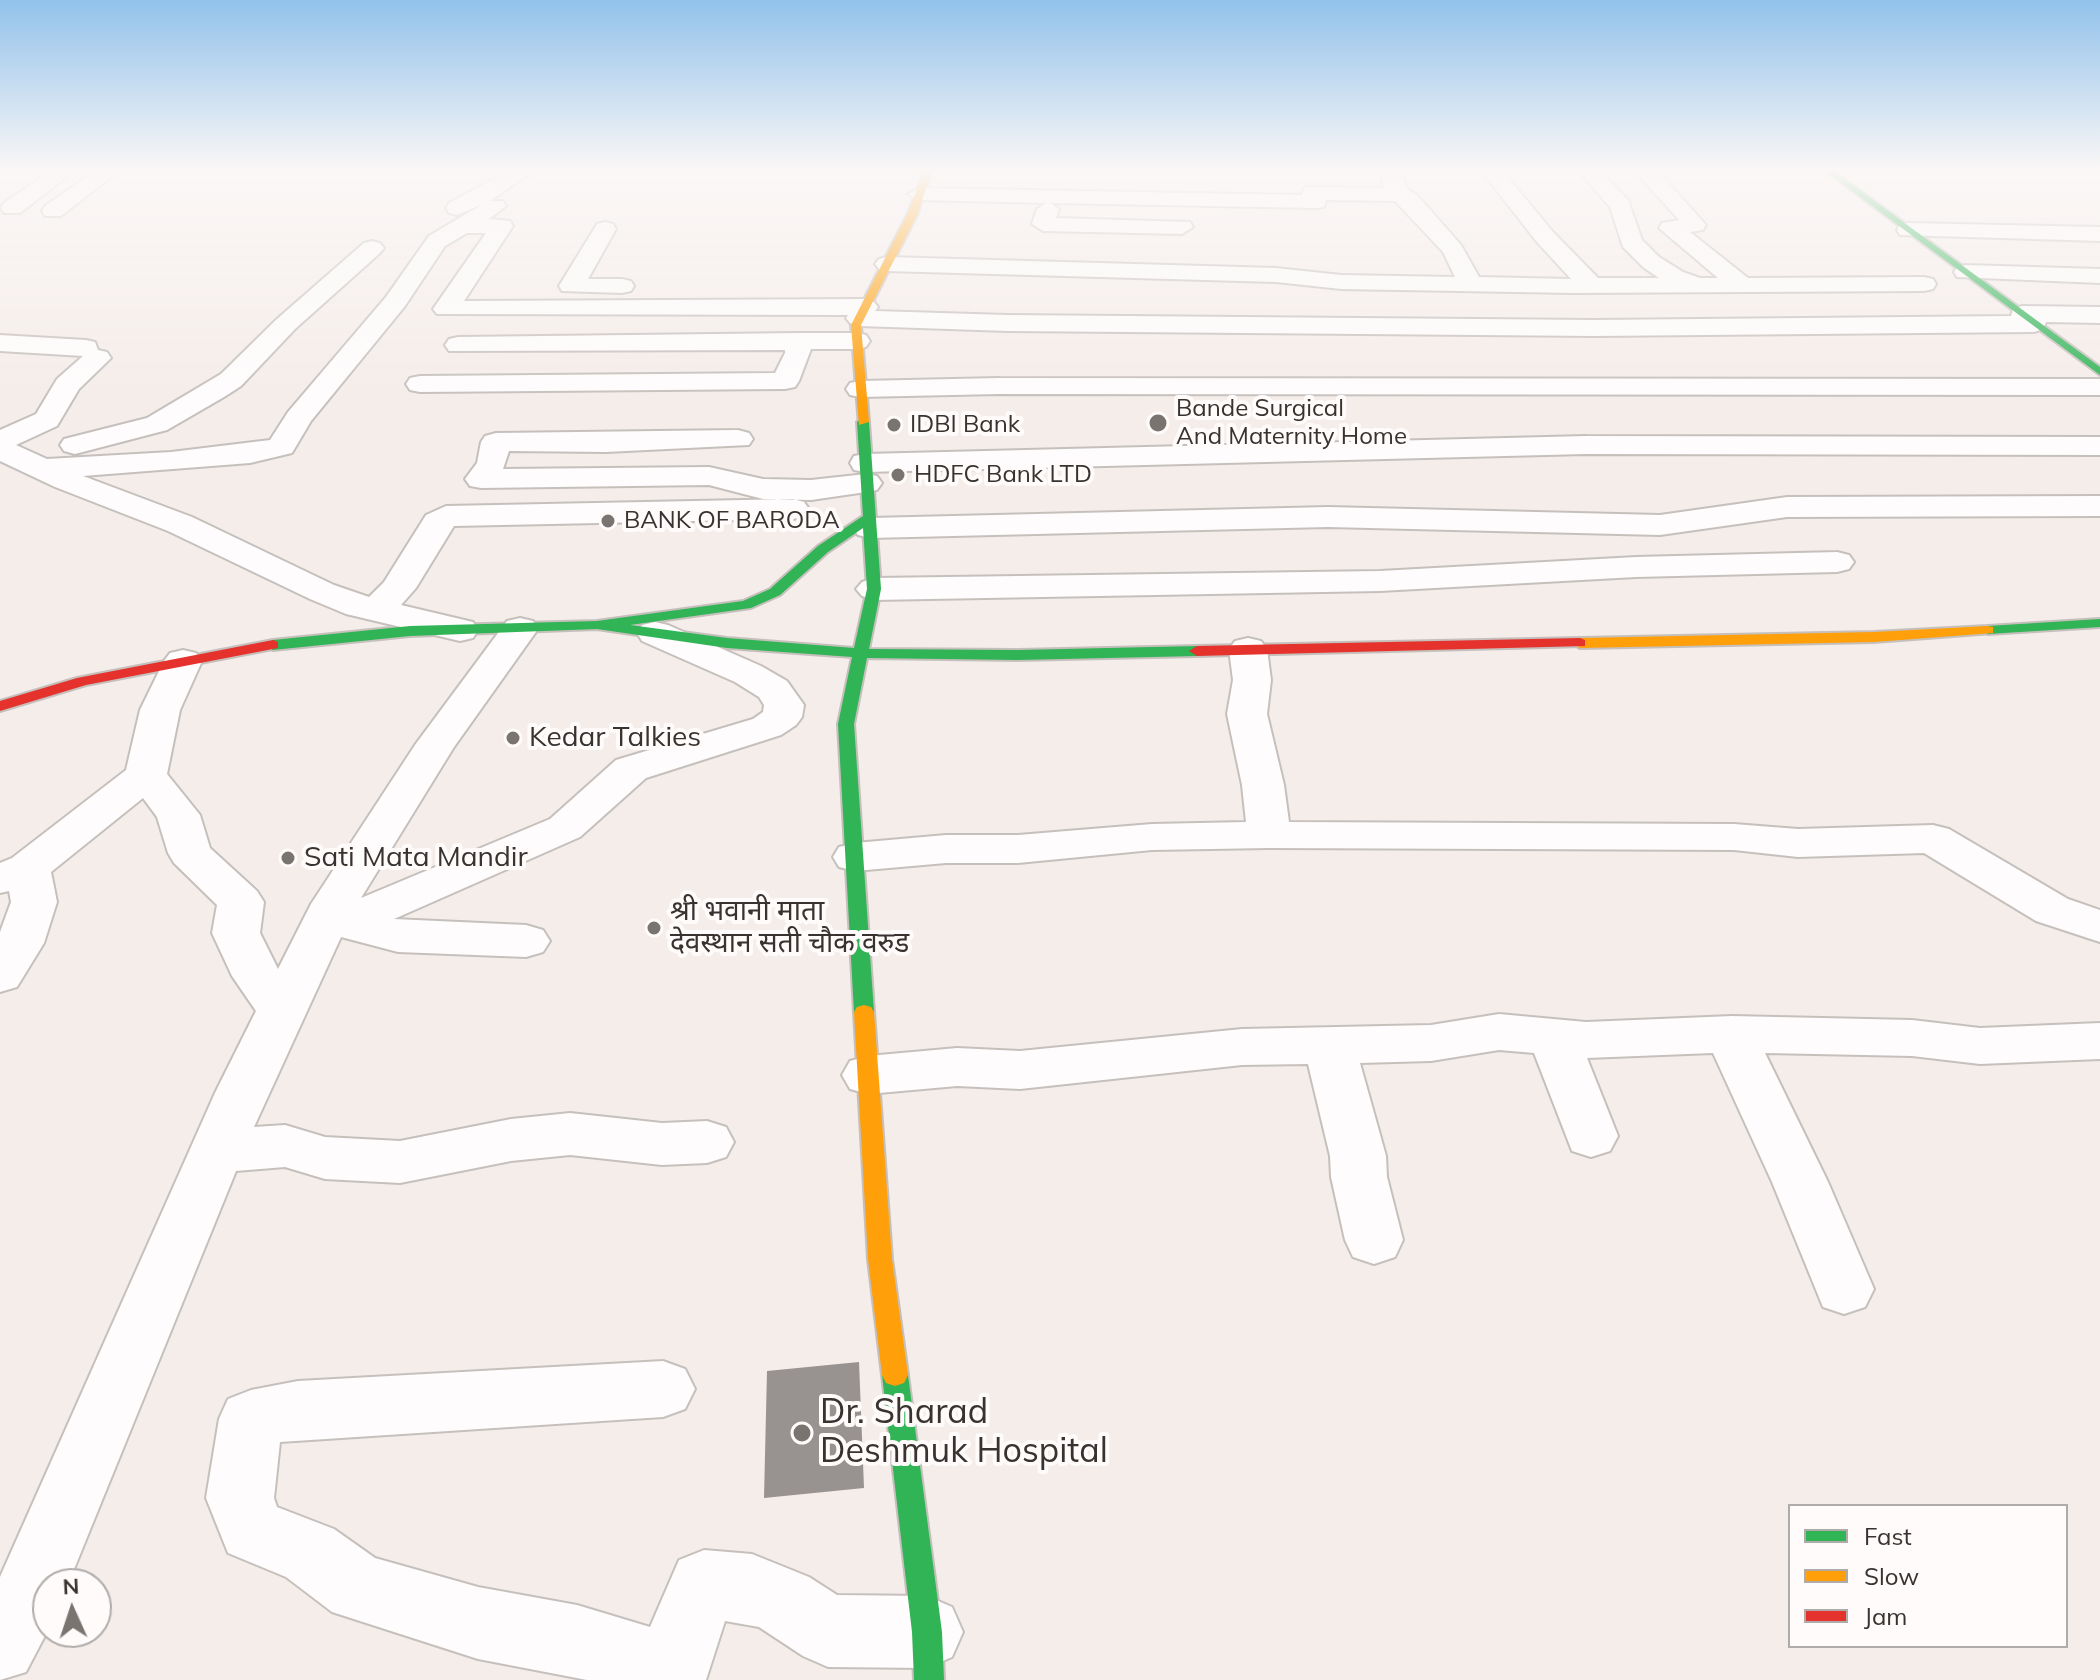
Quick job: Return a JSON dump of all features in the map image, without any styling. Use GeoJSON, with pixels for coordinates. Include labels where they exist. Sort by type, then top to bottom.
{"type":"FeatureCollection","features":[{"type":"Feature","properties":{"kind":"main road"},"geometry":{"type":"LineString","coordinates":[[895,246],[869,303],[860,389],[874,589],[846,724],[880,1259],[928,1656]]}},
{"type":"Feature","properties":{"kind":"main road"},"geometry":{"type":"LineString","coordinates":[[1942,246],[2099,370]]}},
{"type":"Feature","properties":{"kind":"main road"},"geometry":{"type":"LineString","coordinates":[[0,706],[83,681],[263,646],[410,631],[597,625],[746,605],[775,592],[823,549],[868,499]]}},
{"type":"Feature","properties":{"kind":"main road"},"geometry":{"type":"LineString","coordinates":[[597,625],[727,643],[859,653],[1018,655],[1859,638],[2100,623]]}},
{"type":"Feature","properties":{"kind":"street"},"geometry":{"type":"LineString","coordinates":[[14,454],[219,457],[281,447],[298,418],[396,301],[433,246]]}},
{"type":"Feature","properties":{"kind":"street"},"geometry":{"type":"LineString","coordinates":[[488,246],[446,309],[869,303],[1276,275],[1341,282],[1592,286],[1924,284]]}},
{"type":"Feature","properties":{"kind":"street"},"geometry":{"type":"LineString","coordinates":[[595,246],[571,286],[742,284]]}},
{"type":"Feature","properties":{"kind":"street"},"geometry":{"type":"LineString","coordinates":[[1450,246],[1471,284]]}},
{"type":"Feature","properties":{"kind":"street"},"geometry":{"type":"LineString","coordinates":[[1554,246],[1592,286]]}},
{"type":"Feature","properties":{"kind":"street"},"geometry":{"type":"LineString","coordinates":[[1635,246],[1651,262],[1674,277],[1696,285]]}},
{"type":"Feature","properties":{"kind":"street"},"geometry":{"type":"LineString","coordinates":[[1693,246],[1741,284]]}},
{"type":"Feature","properties":{"kind":"street"},"geometry":{"type":"LineString","coordinates":[[14,454],[95,441],[157,424],[231,380],[286,324],[372,248]]}},
{"type":"Feature","properties":{"kind":"street"},"geometry":{"type":"LineString","coordinates":[[1977,272],[2100,276]]}},
{"type":"Feature","properties":{"kind":"street"},"geometry":{"type":"LineString","coordinates":[[829,283],[869,303],[980,323],[1595,328],[2100,315]]}},
{"type":"Feature","properties":{"kind":"street"},"geometry":{"type":"LineString","coordinates":[[458,345],[798,341],[869,303]]}},
{"type":"Feature","properties":{"kind":"street"},"geometry":{"type":"LineString","coordinates":[[420,384],[785,381],[798,353],[798,341]]}},
{"type":"Feature","properties":{"kind":"street"},"geometry":{"type":"LineString","coordinates":[[0,343],[92,353],[67,385],[47,420],[14,454]]}},
{"type":"Feature","properties":{"kind":"street"},"geometry":{"type":"LineString","coordinates":[[860,389],[2099,370]]}},
{"type":"Feature","properties":{"kind":"street"},"geometry":{"type":"LineString","coordinates":[[738,439],[496,442],[492,463],[481,479],[709,476],[763,489],[811,490],[868,499],[1328,517],[1660,525],[1787,507],[2100,506]]}},
{"type":"Feature","properties":{"kind":"street"},"geometry":{"type":"LineString","coordinates":[[376,610],[398,588],[438,522],[446,516],[727,512],[1473,447],[1817,443],[2100,446]]}},
{"type":"Feature","properties":{"kind":"street"},"geometry":{"type":"LineString","coordinates":[[14,454],[180,524],[322,592],[376,610],[460,630]]}},
{"type":"Feature","properties":{"kind":"street"},"geometry":{"type":"LineString","coordinates":[[874,589],[1380,581],[1636,567],[1837,562]]}},
{"type":"Feature","properties":{"kind":"street"},"geometry":{"type":"LineString","coordinates":[[0,1646],[27,1598],[241,1093],[282,1009],[333,924],[334,904],[435,745],[520,629]]}},
{"type":"Feature","properties":{"kind":"street"},"geometry":{"type":"LineString","coordinates":[[333,924],[402,900],[508,850],[565,828],[631,769],[767,727],[782,717],[784,705],[773,689],[748,674],[655,633]]}},
{"type":"Feature","properties":{"kind":"street"},"geometry":{"type":"LineString","coordinates":[[1248,649],[1252,680],[1247,714],[1263,785],[1269,835]]}},
{"type":"Feature","properties":{"kind":"street"},"geometry":{"type":"LineString","coordinates":[[0,975],[20,943],[34,902],[14,874],[146,775],[160,710],[183,661]]}},
{"type":"Feature","properties":{"kind":"street"},"geometry":{"type":"LineString","coordinates":[[146,775],[178,815],[190,853],[241,902],[236,933],[256,976],[282,1009]]}},
{"type":"Feature","properties":{"kind":"street"},"geometry":{"type":"LineString","coordinates":[[855,857],[946,849],[1018,849],[1152,837],[1269,835],[1734,837],[1798,843],[1933,839],[2052,910],[2100,927]]}},
{"type":"Feature","properties":{"kind":"street"},"geometry":{"type":"LineString","coordinates":[[333,924],[398,936],[526,941]]}},
{"type":"Feature","properties":{"kind":"street"},"geometry":{"type":"LineString","coordinates":[[868,1075],[957,1067],[1020,1070],[1242,1047],[1431,1043],[1499,1032],[1586,1040],[1732,1034],[1912,1038],[1980,1046],[2100,1041]]}},
{"type":"Feature","properties":{"kind":"street"},"geometry":{"type":"LineString","coordinates":[[1732,1034],[1747,1074],[1800,1182],[1844,1289]]}},
{"type":"Feature","properties":{"kind":"street"},"geometry":{"type":"LineString","coordinates":[[1553,1037],[1591,1136]]}},
{"type":"Feature","properties":{"kind":"street"},"geometry":{"type":"LineString","coordinates":[[1329,1044],[1358,1156],[1359,1177],[1374,1240]]}},
{"type":"Feature","properties":{"kind":"street"},"geometry":{"type":"LineString","coordinates":[[217,1151],[285,1146],[325,1158],[400,1162],[511,1140],[570,1134],[662,1144],[707,1142]]}},
{"type":"Feature","properties":{"kind":"street"},"geometry":{"type":"LineString","coordinates":[[663,1389],[298,1410],[251,1419],[240,1498],[252,1530],[310,1553],[357,1588],[478,1623],[577,1641],[674,1670],[680,1642],[704,1584],[752,1589],[784,1602],[828,1631],[928,1656]]}},
{"type":"Feature","properties":{"kind":"building"},"geometry":{"type":"Polygon","coordinates":[[[859,1362],[864,1488],[764,1498],[767,1371],[859,1362]]]}},
{"type":"Feature","properties":{"kind":"traffic: fast"},"geometry":{"type":"LineString","coordinates":[[1931,246],[2100,372]]}},
{"type":"Feature","properties":{"kind":"traffic: fast"},"geometry":{"type":"LineString","coordinates":[[863,422],[874,589],[846,724],[864,1012]]}},
{"type":"Feature","properties":{"kind":"traffic: fast"},"geometry":{"type":"LineString","coordinates":[[273,645],[410,631],[597,625],[746,605],[775,592],[823,549],[869,518]]}},
{"type":"Feature","properties":{"kind":"traffic: fast"},"geometry":{"type":"LineString","coordinates":[[1988,630],[2100,623]]}},
{"type":"Feature","properties":{"kind":"traffic: fast"},"geometry":{"type":"LineString","coordinates":[[597,625],[727,643],[859,653],[1018,655],[1197,651]]}},
{"type":"Feature","properties":{"kind":"traffic: fast"},"geometry":{"type":"LineString","coordinates":[[895,1375],[927,1632],[929,1680]]}},
{"type":"Feature","properties":{"kind":"traffic: slow"},"geometry":{"type":"LineString","coordinates":[[863,422],[856,325],[896,246]]}},
{"type":"Feature","properties":{"kind":"traffic: slow"},"geometry":{"type":"LineString","coordinates":[[1580,643],[1874,637],[1988,630]]}},
{"type":"Feature","properties":{"kind":"traffic: slow"},"geometry":{"type":"LineString","coordinates":[[864,1012],[880,1259],[895,1375]]}},
{"type":"Feature","properties":{"kind":"traffic: jam"},"geometry":{"type":"LineString","coordinates":[[1197,651],[1580,643]]}},
{"type":"Feature","properties":{"kind":"traffic: jam"},"geometry":{"type":"LineString","coordinates":[[0,706],[83,681],[273,645]]}},
{"type":"Feature","properties":{"kind":"place","name":"Bande Surgical And Maternity Home"},"geometry":{"type":"Point","coordinates":[1158,423]}},
{"type":"Feature","properties":{"kind":"place","name":"IDBI Bank"},"geometry":{"type":"Point","coordinates":[894,425]}},
{"type":"Feature","properties":{"kind":"place","name":"HDFC Bank LTD"},"geometry":{"type":"Point","coordinates":[898,475]}},
{"type":"Feature","properties":{"kind":"place","name":"BANK OF BARODA"},"geometry":{"type":"Point","coordinates":[608,521]}},
{"type":"Feature","properties":{"kind":"place","name":"Kedar Talkies"},"geometry":{"type":"Point","coordinates":[513,738]}},
{"type":"Feature","properties":{"kind":"place","name":"Sati Mata Mandir"},"geometry":{"type":"Point","coordinates":[288,858]}},
{"type":"Feature","properties":{"kind":"place","name":"श्री भवानी माता देवस्थान सती चौक वरुड"},"geometry":{"type":"Point","coordinates":[654,928]}},
{"type":"Feature","properties":{"kind":"place","name":"Dr. Sharad Deshmuk Hospital"},"geometry":{"type":"Point","coordinates":[802,1433]}}]}
